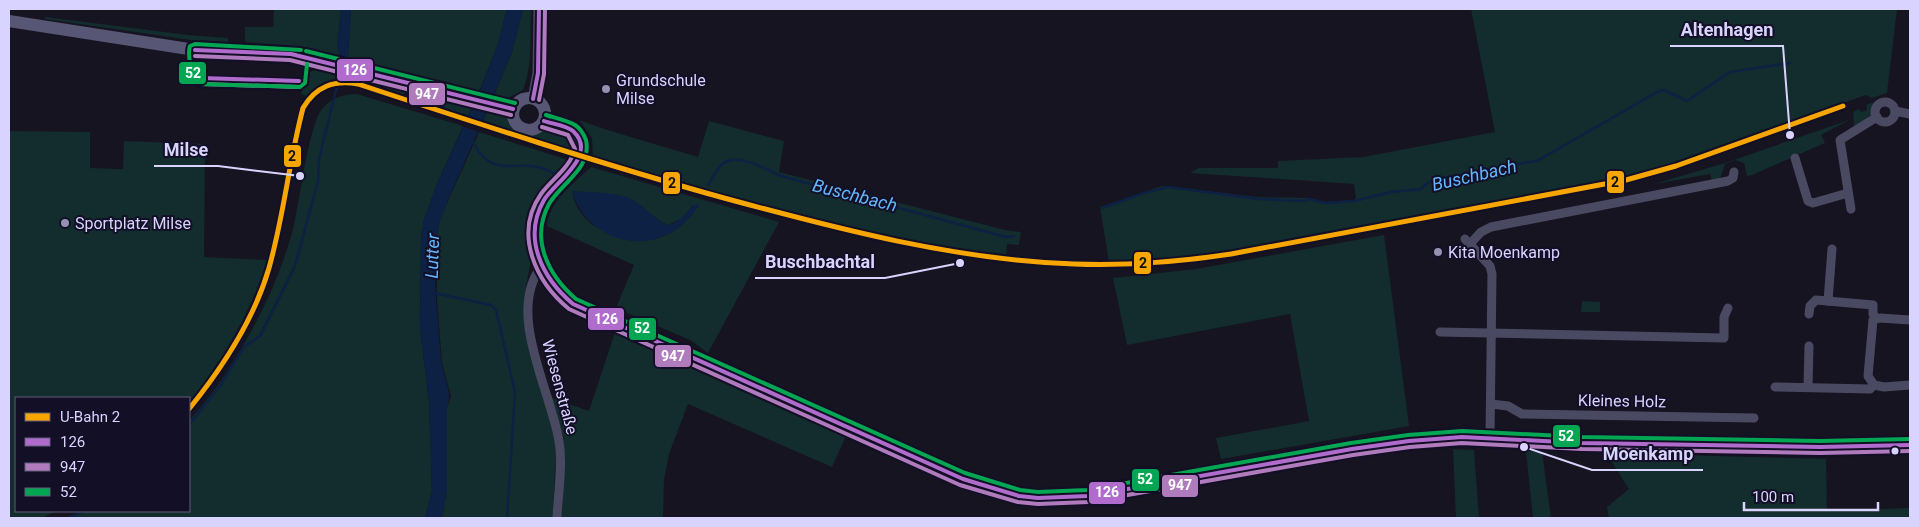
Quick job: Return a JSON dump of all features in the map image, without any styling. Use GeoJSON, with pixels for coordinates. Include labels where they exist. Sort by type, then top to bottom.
{"type":"FeatureCollection","features":[{"type":"Feature","properties":{"kind":"main road"},"geometry":{"type":"LineString","coordinates":[[9,22],[195,50],[277,53],[353,68],[508,108],[519,102],[533,99],[542,106],[545,114],[544,121],[541,126],[532,130],[521,128],[513,120],[508,108]]}},
{"type":"Feature","properties":{"kind":"main road"},"geometry":{"type":"LineString","coordinates":[[544,121],[572,130],[580,142],[580,152],[576,164],[545,198],[536,225],[536,241],[541,267],[554,288],[573,304],[985,488],[1019,496],[1038,498],[1088,496],[1409,441],[1446,437],[1490,437],[1582,443],[1812,447],[1910,445]]}},
{"type":"Feature","properties":{"kind":"street"},"geometry":{"type":"LineString","coordinates":[[533,99],[538,73],[539,9]]}},
{"type":"Feature","properties":{"kind":"street"},"geometry":{"type":"LineString","coordinates":[[1877,117],[1876,109],[1882,103],[1890,104],[1895,111],[1910,114]]}},
{"type":"Feature","properties":{"kind":"street"},"geometry":{"type":"LineString","coordinates":[[1877,117],[1887,121],[1893,118],[1895,111]]}},
{"type":"Feature","properties":{"kind":"street"},"geometry":{"type":"LineString","coordinates":[[1851,209],[1840,140],[1877,117]]}},
{"type":"Feature","properties":{"kind":"street"},"geometry":{"type":"LineString","coordinates":[[1794,158],[1808,200],[1813,203],[1848,193]]}},
{"type":"Feature","properties":{"kind":"street"},"geometry":{"type":"LineString","coordinates":[[1490,437],[1491,270],[1468,242],[1491,227],[1728,182],[1733,178],[1734,172]]}},
{"type":"Feature","properties":{"kind":"street"},"geometry":{"type":"LineString","coordinates":[[1828,301],[1832,249]]}},
{"type":"Feature","properties":{"kind":"street","name":"Wiesenstraße"},"geometry":{"type":"LineString","coordinates":[[541,267],[535,275],[530,288],[528,316],[531,338],[560,443],[557,518]]}},
{"type":"Feature","properties":{"kind":"street"},"geometry":{"type":"LineString","coordinates":[[1809,314],[1810,306],[1816,300],[1873,305],[1873,314],[1876,318]]}},
{"type":"Feature","properties":{"kind":"street"},"geometry":{"type":"LineString","coordinates":[[1440,332],[1724,338],[1724,317],[1728,308]]}},
{"type":"Feature","properties":{"kind":"street"},"geometry":{"type":"LineString","coordinates":[[1876,318],[1910,320]]}},
{"type":"Feature","properties":{"kind":"street"},"geometry":{"type":"LineString","coordinates":[[1876,318],[1873,320],[1871,328],[1868,376],[1874,385],[1884,388],[1910,385]]}},
{"type":"Feature","properties":{"kind":"street"},"geometry":{"type":"LineString","coordinates":[[1808,387],[1809,346]]}},
{"type":"Feature","properties":{"kind":"street"},"geometry":{"type":"LineString","coordinates":[[1776,386],[1870,389],[1874,385]]}},
{"type":"Feature","properties":{"kind":"street","name":"Kleines Holz"},"geometry":{"type":"LineString","coordinates":[[1491,404],[1508,406],[1522,414],[1754,418]]}},
{"type":"Feature","properties":{"kind":"green space"},"geometry":{"type":"Polygon","coordinates":[[[274,9],[341,9],[337,47],[340,56],[295,46],[245,42],[245,27],[273,27],[274,9]]]}},
{"type":"Feature","properties":{"kind":"green space"},"geometry":{"type":"Polygon","coordinates":[[[351,9],[507,9],[497,47],[479,92],[348,58],[351,9]]]}},
{"type":"Feature","properties":{"kind":"green space"},"geometry":{"type":"Polygon","coordinates":[[[523,9],[531,9],[531,39],[530,60],[523,90],[508,98],[494,95],[512,52],[523,9]]]}},
{"type":"Feature","properties":{"kind":"green space"},"geometry":{"type":"Polygon","coordinates":[[[1471,9],[1897,9],[1887,93],[1872,98],[1866,95],[1674,164],[1638,174],[1234,251],[1184,258],[1109,262],[1100,207],[1162,186],[1259,197],[1309,198],[1326,202],[1354,200],[1356,198],[1354,184],[1190,173],[1199,168],[1278,168],[1278,161],[1363,157],[1495,132],[1471,9]]]}},
{"type":"Feature","properties":{"kind":"green space"},"geometry":{"type":"Polygon","coordinates":[[[45,17],[188,35],[228,38],[228,42],[191,40],[45,19],[45,17]]]}},
{"type":"Feature","properties":{"kind":"green space"},"geometry":{"type":"Polygon","coordinates":[[[318,69],[403,89],[405,95],[366,82],[341,79],[328,81],[306,96],[301,94],[307,73],[318,69]]]}},
{"type":"Feature","properties":{"kind":"green space"},"geometry":{"type":"Polygon","coordinates":[[[412,92],[472,107],[468,116],[411,97],[412,92]]]}},
{"type":"Feature","properties":{"kind":"green space"},"geometry":{"type":"Polygon","coordinates":[[[357,94],[463,126],[437,184],[424,220],[421,237],[420,328],[429,402],[432,491],[425,518],[68,518],[80,512],[190,512],[190,420],[206,402],[238,355],[266,302],[278,275],[294,224],[307,155],[318,115],[325,105],[345,95],[357,94]]]}},
{"type":"Feature","properties":{"kind":"green space"},"geometry":{"type":"Polygon","coordinates":[[[1873,102],[1871,115],[1854,128],[1853,112],[1859,109],[1861,112],[1867,110],[1866,105],[1873,102]]]}},
{"type":"Feature","properties":{"kind":"green space"},"geometry":{"type":"Polygon","coordinates":[[[487,111],[506,117],[519,132],[525,134],[544,129],[559,131],[567,136],[572,150],[483,121],[487,111]]]}},
{"type":"Feature","properties":{"kind":"green space"},"geometry":{"type":"Polygon","coordinates":[[[579,120],[698,157],[709,121],[784,141],[779,172],[1005,230],[1021,232],[1019,245],[1007,244],[1006,256],[901,239],[798,215],[695,187],[593,157],[592,138],[579,120]]]}},
{"type":"Feature","properties":{"kind":"green space"},"geometry":{"type":"Polygon","coordinates":[[[1849,120],[1821,135],[1825,143],[1752,175],[1747,176],[1744,163],[1735,160],[1725,164],[1720,179],[1712,181],[1710,174],[1654,184],[1725,163],[1849,120]]]}},
{"type":"Feature","properties":{"kind":"green space"},"geometry":{"type":"Polygon","coordinates":[[[9,131],[90,132],[90,168],[123,169],[124,141],[205,144],[204,257],[267,260],[253,299],[235,335],[190,403],[190,397],[15,397],[15,512],[55,512],[42,518],[9,518],[9,131]]]}},
{"type":"Feature","properties":{"kind":"green space"},"geometry":{"type":"Polygon","coordinates":[[[479,132],[568,160],[539,192],[531,210],[528,237],[532,255],[525,292],[525,329],[556,440],[553,518],[442,518],[447,489],[447,408],[451,396],[442,363],[437,301],[437,235],[440,219],[479,132]]]}},
{"type":"Feature","properties":{"kind":"green space"},"geometry":{"type":"Polygon","coordinates":[[[591,167],[779,222],[708,353],[690,340],[616,308],[634,265],[547,226],[552,208],[557,201],[591,167]],[[572,191],[579,211],[585,218],[601,230],[620,236],[642,240],[657,238],[674,231],[692,215],[693,205],[683,218],[668,225],[625,197],[572,191]]]}},
{"type":"Feature","properties":{"kind":"green space"},"geometry":{"type":"Polygon","coordinates":[[[1384,235],[1409,426],[1221,459],[1216,438],[1309,421],[1290,314],[1127,345],[1113,278],[1196,269],[1384,235]]]}},
{"type":"Feature","properties":{"kind":"green space"},"geometry":{"type":"Polygon","coordinates":[[[1582,301],[1600,302],[1600,312],[1581,312],[1582,301]]]}},
{"type":"Feature","properties":{"kind":"green space"},"geometry":{"type":"Polygon","coordinates":[[[585,303],[599,306],[691,346],[699,352],[696,355],[585,303]]]}},
{"type":"Feature","properties":{"kind":"green space"},"geometry":{"type":"Polygon","coordinates":[[[615,332],[846,436],[832,467],[688,404],[669,454],[664,480],[663,518],[562,518],[564,439],[552,398],[589,411],[615,332]]]}},
{"type":"Feature","properties":{"kind":"green space"},"geometry":{"type":"Polygon","coordinates":[[[1453,449],[1474,450],[1479,518],[1456,518],[1453,449]]]}},
{"type":"Feature","properties":{"kind":"green space"},"geometry":{"type":"Polygon","coordinates":[[[1526,451],[1542,452],[1551,518],[1533,518],[1526,451]]]}},
{"type":"Feature","properties":{"kind":"green space"},"geometry":{"type":"Polygon","coordinates":[[[1606,453],[1826,459],[1827,511],[1910,508],[1910,518],[1609,518],[1607,507],[1629,489],[1606,453]]]}},
{"type":"Feature","properties":{"kind":"water"},"geometry":{"type":"Polygon","coordinates":[[[341,9],[351,9],[348,58],[340,56],[337,47],[341,9]]]}},
{"type":"Feature","properties":{"kind":"water","name":"Lutter"},"geometry":{"type":"Polygon","coordinates":[[[507,9],[523,9],[512,52],[445,207],[437,234],[435,281],[437,313],[442,367],[449,395],[447,408],[447,489],[442,518],[425,518],[432,491],[429,402],[420,328],[421,237],[424,220],[437,184],[481,88],[497,47],[507,9]]]}},
{"type":"Feature","properties":{"kind":"water"},"geometry":{"type":"Polygon","coordinates":[[[572,191],[626,197],[638,203],[658,220],[668,225],[678,221],[699,203],[699,206],[691,216],[667,235],[647,241],[632,241],[606,233],[595,226],[577,204],[572,191]]]}},
{"type":"Feature","properties":{"kind":"pier"},"geometry":{"type":"Polygon","coordinates":[[[477,91],[496,96],[490,112],[469,107],[477,91]]]}},
{"type":"Feature","properties":{"kind":"pier"},"geometry":{"type":"Polygon","coordinates":[[[465,115],[486,122],[482,133],[461,126],[465,115]]]}},
{"type":"Feature","properties":{"kind":"waterway","name":"Buschbach"},"geometry":{"type":"LineString","coordinates":[[1102,208],[1144,193],[1168,187],[1259,199],[1304,201],[1309,199],[1325,203],[1354,201],[1391,192],[1421,189],[1429,182],[1453,176],[1483,174],[1511,165],[1537,161],[1657,92],[1664,90],[1687,101],[1730,72],[1790,63]]}},
{"type":"Feature","properties":{"kind":"waterway"},"geometry":{"type":"LineString","coordinates":[[190,424],[220,386],[244,347],[260,336],[295,266],[318,181],[319,159],[341,70]]}},
{"type":"Feature","properties":{"kind":"waterway","name":"Buschbach"},"geometry":{"type":"LineString","coordinates":[[473,142],[481,155],[490,162],[499,165],[530,166],[553,173]]}},
{"type":"Feature","properties":{"kind":"waterway","name":"Buschbach"},"geometry":{"type":"LineString","coordinates":[[708,185],[721,165],[728,161],[743,160],[781,176],[1006,237],[1014,236]]}},
{"type":"Feature","properties":{"kind":"waterway"},"geometry":{"type":"LineString","coordinates":[[434,293],[491,305],[496,310],[515,392],[507,518]]}},
{"type":"Feature","properties":{"kind":"waterway"},"geometry":{"type":"LineString","coordinates":[[69,518],[82,512]]}},
{"type":"Feature","properties":{"kind":"metro line","name":"2"},"geometry":{"type":"LineString","coordinates":[[190,408],[225,360],[255,306],[263,287],[274,248],[303,108],[314,94],[333,84],[358,84],[632,171],[810,221],[941,250],[1030,261],[1074,264],[1153,263],[1231,254],[1626,180],[1676,166],[1843,106]]}},
{"type":"Feature","properties":{"kind":"transit line","name":"126"},"geometry":{"type":"LineString","coordinates":[[533,99],[538,73],[539,9]]}},
{"type":"Feature","properties":{"kind":"transit line","name":"947"},"geometry":{"type":"LineString","coordinates":[[539,100],[544,74],[545,9]]}},
{"type":"Feature","properties":{"kind":"transit line","name":"52"},"geometry":{"type":"LineString","coordinates":[[301,50],[195,44],[190,46],[189,55],[193,73],[200,84],[300,87],[305,83],[307,64]]}},
{"type":"Feature","properties":{"kind":"transit line","name":"126"},"geometry":{"type":"LineString","coordinates":[[195,50],[291,54],[513,109]]}},
{"type":"Feature","properties":{"kind":"transit line","name":"52"},"geometry":{"type":"LineString","coordinates":[[306,51],[515,103]]}},
{"type":"Feature","properties":{"kind":"transit line","name":"947"},"geometry":{"type":"LineString","coordinates":[[195,56],[290,60],[511,115]]}},
{"type":"Feature","properties":{"kind":"transit line","name":"126"},"geometry":{"type":"LineString","coordinates":[[201,78],[299,81]]}},
{"type":"Feature","properties":{"kind":"transit line","name":"947"},"geometry":{"type":"LineString","coordinates":[[201,84],[299,87]]}},
{"type":"Feature","properties":{"kind":"transit line","name":"52"},"geometry":{"type":"LineString","coordinates":[[546,115],[575,125],[582,132],[586,140],[587,150],[584,159],[574,175],[549,204],[541,230],[545,256],[550,268],[557,279],[576,299],[965,473],[1020,490],[1038,492],[1087,490],[1351,443],[1408,435],[1462,431],[1582,437],[1820,441],[1910,439]]}},
{"type":"Feature","properties":{"kind":"transit line","name":"126"},"geometry":{"type":"LineString","coordinates":[[544,121],[570,129],[580,140],[581,149],[578,159],[544,200],[538,214],[535,229],[535,243],[544,270],[562,294],[573,304],[963,479],[1019,496],[1038,498],[1088,496],[1352,449],[1409,441],[1462,437],[1582,443],[1820,447],[1910,445]]}},
{"type":"Feature","properties":{"kind":"transit line","name":"947"},"geometry":{"type":"LineString","coordinates":[[542,127],[568,135],[575,149],[569,162],[541,194],[533,209],[529,225],[529,241],[538,271],[557,298],[569,309],[960,485],[1018,502],[1038,504],[1088,502],[1353,455],[1410,447],[1462,443],[1582,449],[1820,453],[1910,451]]}},
{"type":"Feature","properties":{"kind":"place","name":"Grundschule Milse"},"geometry":{"type":"Point","coordinates":[606,89]}},
{"type":"Feature","properties":{"kind":"place","name":"Altenhagen"},"geometry":{"type":"Point","coordinates":[1790,135]}},
{"type":"Feature","properties":{"kind":"place","name":"Milse"},"geometry":{"type":"Point","coordinates":[300,176]}},
{"type":"Feature","properties":{"kind":"place","name":"Sportplatz Milse"},"geometry":{"type":"Point","coordinates":[65,223]}},
{"type":"Feature","properties":{"kind":"place","name":"Kita Moenkamp"},"geometry":{"type":"Point","coordinates":[1438,252]}},
{"type":"Feature","properties":{"kind":"place","name":"Buschbachtal"},"geometry":{"type":"Point","coordinates":[960,263]}},
{"type":"Feature","properties":{"kind":"place","name":"Moenkamp"},"geometry":{"type":"Point","coordinates":[1524,447]}}]}
